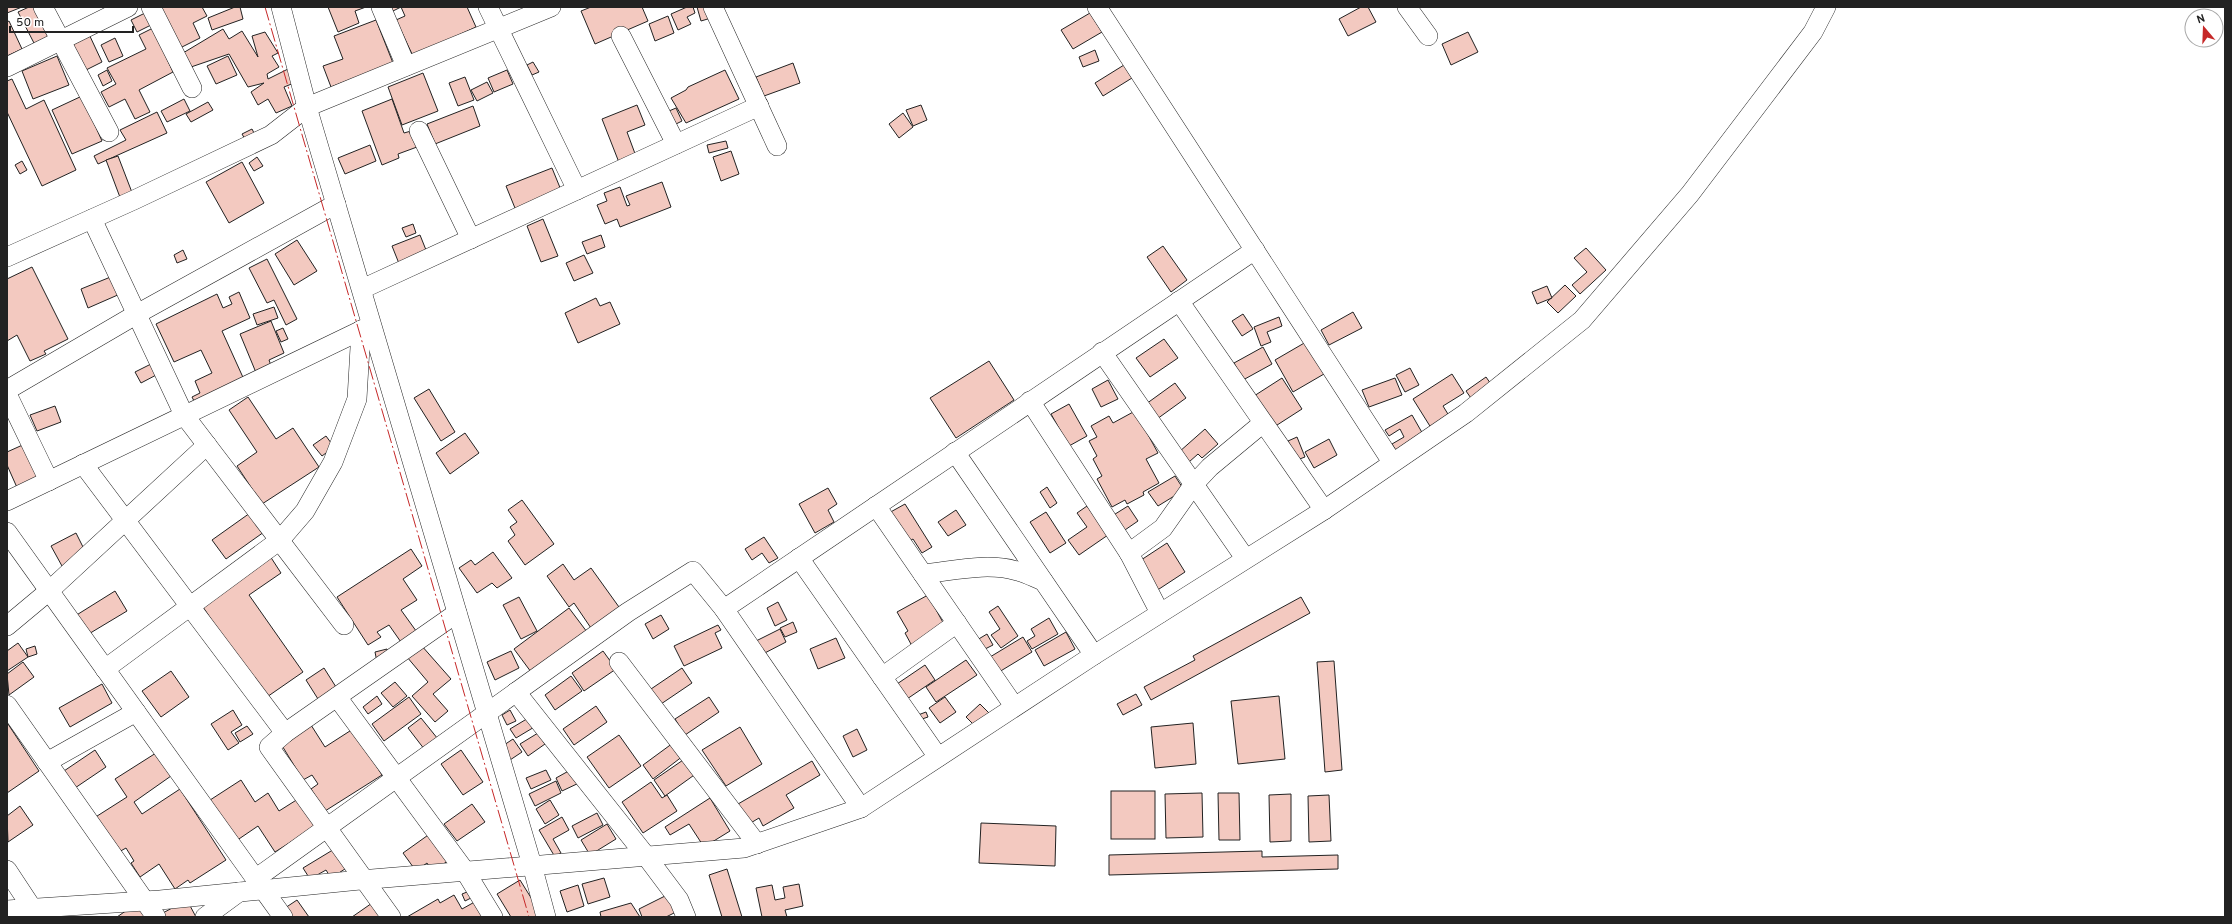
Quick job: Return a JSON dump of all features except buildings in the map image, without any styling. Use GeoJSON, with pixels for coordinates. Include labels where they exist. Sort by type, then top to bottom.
{"type":"FeatureCollection","features":[{"type":"Feature","properties":{"kind":"street"},"geometry":{"type":"LineString","coordinates":[[43,7],[108,132]]}},
{"type":"Feature","properties":{"kind":"street"},"geometry":{"type":"LineString","coordinates":[[7,67],[60,39],[128,7]]}},
{"type":"Feature","properties":{"kind":"street"},"geometry":{"type":"LineString","coordinates":[[151,7],[192,88]]}},
{"type":"Feature","properties":{"kind":"street"},"geometry":{"type":"LineString","coordinates":[[281,7],[307,107],[362,289],[367,327],[457,613],[546,917]]}},
{"type":"Feature","properties":{"kind":"street"},"geometry":{"type":"LineString","coordinates":[[381,7],[406,66]]}},
{"type":"Feature","properties":{"kind":"street"},"geometry":{"type":"LineString","coordinates":[[488,7],[576,190]]}},
{"type":"Feature","properties":{"kind":"street"},"geometry":{"type":"LineString","coordinates":[[7,258],[271,135],[307,107],[551,7]]}},
{"type":"Feature","properties":{"kind":"street"},"geometry":{"type":"LineString","coordinates":[[713,7],[777,146]]}},
{"type":"Feature","properties":{"kind":"street"},"geometry":{"type":"LineString","coordinates":[[1097,7],[1392,462]]}},
{"type":"Feature","properties":{"kind":"street"},"geometry":{"type":"LineString","coordinates":[[1407,7],[1428,36]]}},
{"type":"Feature","properties":{"kind":"street"},"geometry":{"type":"LineString","coordinates":[[259,884],[364,880],[744,848],[861,808],[1094,654],[1245,558],[1324,510],[1392,462],[1466,413],[1582,320],[1690,194],[1813,32],[1826,7]]}},
{"type":"Feature","properties":{"kind":"street"},"geometry":{"type":"LineString","coordinates":[[621,36],[676,144]]}},
{"type":"Feature","properties":{"kind":"street"},"geometry":{"type":"LineString","coordinates":[[362,289],[759,106]]}},
{"type":"Feature","properties":{"kind":"street"},"geometry":{"type":"LineString","coordinates":[[419,131],[471,239]]}},
{"type":"Feature","properties":{"kind":"street"},"geometry":{"type":"LineString","coordinates":[[7,390],[137,314],[336,204]]}},
{"type":"Feature","properties":{"kind":"street"},"geometry":{"type":"LineString","coordinates":[[92,219],[184,415],[344,625]]}},
{"type":"Feature","properties":{"kind":"street"},"geometry":{"type":"LineString","coordinates":[[724,609],[1255,250]]}},
{"type":"Feature","properties":{"kind":"street"},"geometry":{"type":"LineString","coordinates":[[1179,301],[1324,510]]}},
{"type":"Feature","properties":{"kind":"street"},"geometry":{"type":"LineString","coordinates":[[7,501],[367,327]]}},
{"type":"Feature","properties":{"kind":"street"},"geometry":{"type":"LineString","coordinates":[[105,669],[280,540],[305,511],[324,480],[344,438],[357,399],[367,327]]}},
{"type":"Feature","properties":{"kind":"street"},"geometry":{"type":"LineString","coordinates":[[1102,352],[1245,558]]}},
{"type":"Feature","properties":{"kind":"street"},"geometry":{"type":"LineString","coordinates":[[7,394],[49,480]]}},
{"type":"Feature","properties":{"kind":"street"},"geometry":{"type":"LineString","coordinates":[[1030,401],[1129,553],[1160,613]]}},
{"type":"Feature","properties":{"kind":"street"},"geometry":{"type":"LineString","coordinates":[[1129,553],[1163,528],[1194,484],[1222,457],[1264,423]]}},
{"type":"Feature","properties":{"kind":"street"},"geometry":{"type":"LineString","coordinates":[[7,626],[49,591],[125,519],[207,445]]}},
{"type":"Feature","properties":{"kind":"street"},"geometry":{"type":"LineString","coordinates":[[955,452],[1094,654]]}},
{"type":"Feature","properties":{"kind":"street"},"geometry":{"type":"LineString","coordinates":[[83,464],[286,733]]}},
{"type":"Feature","properties":{"kind":"street"},"geometry":{"type":"LineString","coordinates":[[876,506],[1014,706]]}},
{"type":"Feature","properties":{"kind":"street"},"geometry":{"type":"LineString","coordinates":[[7,532],[283,917]]}},
{"type":"Feature","properties":{"kind":"street"},"geometry":{"type":"LineString","coordinates":[[799,558],[938,757]]}},
{"type":"Feature","properties":{"kind":"street"},"geometry":{"type":"LineString","coordinates":[[923,574],[976,568],[999,568],[1017,571],[1043,581]]}},
{"type":"Feature","properties":{"kind":"street"},"geometry":{"type":"LineString","coordinates":[[205,917],[239,892],[259,884],[327,828],[628,612],[693,571],[724,609],[861,808]]}},
{"type":"Feature","properties":{"kind":"street"},"geometry":{"type":"LineString","coordinates":[[391,917],[269,747],[286,733],[457,613]]}},
{"type":"Feature","properties":{"kind":"street"},"geometry":{"type":"LineString","coordinates":[[882,677],[957,624]]}},
{"type":"Feature","properties":{"kind":"street"},"geometry":{"type":"LineString","coordinates":[[619,662],[757,844]]}},
{"type":"Feature","properties":{"kind":"street"},"geometry":{"type":"LineString","coordinates":[[516,692],[646,856],[679,900],[686,917]]}},
{"type":"Feature","properties":{"kind":"street"},"geometry":{"type":"LineString","coordinates":[[337,697],[466,871],[493,917]]}},
{"type":"Feature","properties":{"kind":"street"},"geometry":{"type":"LineString","coordinates":[[7,705],[156,917]]}},
{"type":"Feature","properties":{"kind":"street"},"geometry":{"type":"LineString","coordinates":[[47,762],[136,712]]}},
{"type":"Feature","properties":{"kind":"street"},"geometry":{"type":"LineString","coordinates":[[7,870],[35,913]]}},
{"type":"Feature","properties":{"kind":"street"},"geometry":{"type":"LineString","coordinates":[[7,910],[35,913],[144,900],[239,892]]}},
{"type":"Feature","properties":{"kind":"power"},"geometry":{"type":"LineString","coordinates":[[265,7],[529,917]]}}]}
